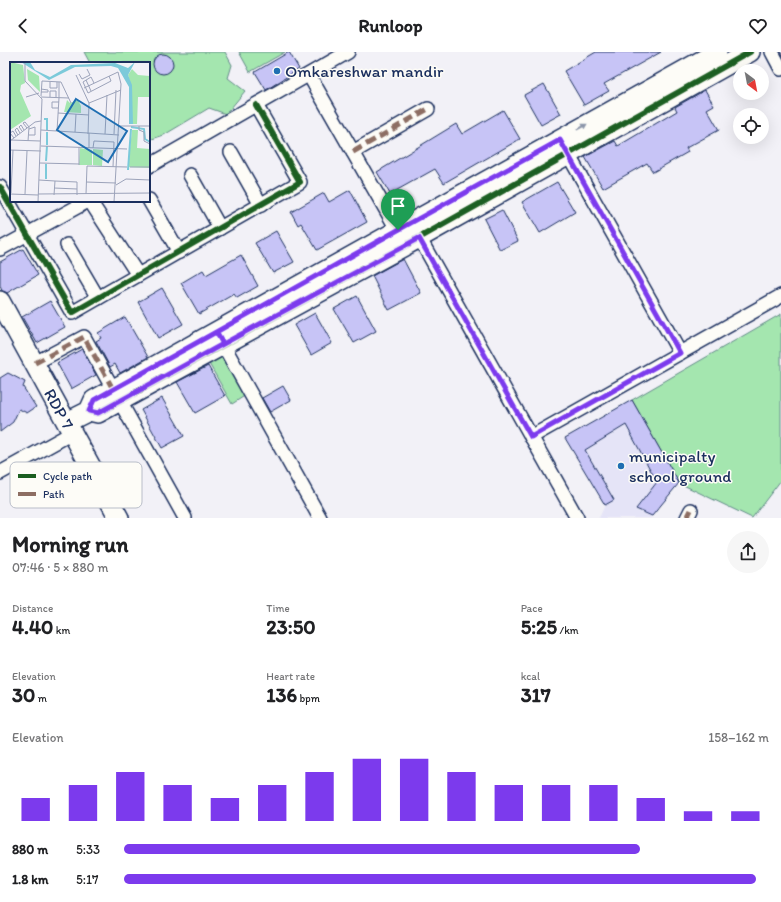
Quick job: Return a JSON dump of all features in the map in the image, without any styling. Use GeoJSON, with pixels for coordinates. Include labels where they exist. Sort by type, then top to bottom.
{"type":"FeatureCollection","features":[{"type":"Feature","properties":{"kind":"street"},"geometry":{"type":"LineString","coordinates":[[150,165],[348,52]]}},
{"type":"Feature","properties":{"kind":"street"},"geometry":{"type":"LineString","coordinates":[[564,147],[717,52]]}},
{"type":"Feature","properties":{"kind":"street"},"geometry":{"type":"LineString","coordinates":[[16,462],[70,427],[89,411],[98,413],[117,395],[219,338],[564,147],[750,52]]}},
{"type":"Feature","properties":{"kind":"street"},"geometry":{"type":"LineString","coordinates":[[772,52],[781,69]]}},
{"type":"Feature","properties":{"kind":"street"},"geometry":{"type":"LineString","coordinates":[[308,75],[353,152],[408,234],[531,437],[577,518]]}},
{"type":"Feature","properties":{"kind":"street"},"geometry":{"type":"LineString","coordinates":[[0,187],[72,313],[300,182],[256,105]]}},
{"type":"Feature","properties":{"kind":"street"},"geometry":{"type":"LineString","coordinates":[[353,152],[428,109]]}},
{"type":"Feature","properties":{"kind":"street"},"geometry":{"type":"LineString","coordinates":[[564,147],[680,353]]}},
{"type":"Feature","properties":{"kind":"street"},"geometry":{"type":"LineString","coordinates":[[231,152],[261,205]]}},
{"type":"Feature","properties":{"kind":"street"},"geometry":{"type":"LineString","coordinates":[[190,175],[220,228]]}},
{"type":"Feature","properties":{"kind":"street"},"geometry":{"type":"LineString","coordinates":[[0,249],[87,202]]}},
{"type":"Feature","properties":{"kind":"street"},"geometry":{"type":"LineString","coordinates":[[90,202],[138,275]]}},
{"type":"Feature","properties":{"kind":"street"},"geometry":{"type":"LineString","coordinates":[[150,202],[179,252]]}},
{"type":"Feature","properties":{"kind":"street"},"geometry":{"type":"LineString","coordinates":[[67,245],[98,298]]}},
{"type":"Feature","properties":{"kind":"street"},"geometry":{"type":"LineString","coordinates":[[531,437],[781,296]]}},
{"type":"Feature","properties":{"kind":"street","name":"RDP 7"},"geometry":{"type":"LineString","coordinates":[[0,300],[89,462]]}},
{"type":"Feature","properties":{"kind":"street"},"geometry":{"type":"LineString","coordinates":[[35,363],[84,337],[185,518]]}},
{"type":"Feature","properties":{"kind":"street"},"geometry":{"type":"LineString","coordinates":[[219,338],[320,518]]}},
{"type":"Feature","properties":{"kind":"street"},"geometry":{"type":"LineString","coordinates":[[0,472],[10,466]]}},
{"type":"Feature","properties":{"kind":"street","name":"RDP 7"},"geometry":{"type":"LineString","coordinates":[[114,508],[119,518]]}},
{"type":"Feature","properties":{"kind":"shaded area","name":"municipalty school ground"},"geometry":{"type":"Polygon","coordinates":[[[626,425],[657,482],[637,508],[652,516],[650,518],[599,518],[605,505],[614,499],[585,450],[626,425]]]}},
{"type":"Feature","properties":{"kind":"green space"},"geometry":{"type":"Polygon","coordinates":[[[84,52],[225,52],[232,65],[228,78],[245,91],[226,114],[209,108],[164,135],[150,140],[150,62],[89,62],[84,52]]]}},
{"type":"Feature","properties":{"kind":"green space"},"geometry":{"type":"Polygon","coordinates":[[[239,52],[285,52],[250,72],[239,52]]]}},
{"type":"Feature","properties":{"kind":"green space"},"geometry":{"type":"Polygon","coordinates":[[[781,314],[781,480],[752,518],[679,483],[632,400],[781,314]]]}},
{"type":"Feature","properties":{"kind":"green space"},"geometry":{"type":"Polygon","coordinates":[[[215,338],[246,395],[232,404],[199,346],[215,338]]]}},
{"type":"Feature","properties":{"kind":"building","name":"Omkareshwar mandir"},"geometry":{"type":"Polygon","coordinates":[[[289,52],[299,69],[266,90],[255,72],[289,52]]]}},
{"type":"Feature","properties":{"kind":"building"},"geometry":{"type":"Polygon","coordinates":[[[596,52],[661,52],[604,84],[609,91],[584,105],[564,71],[596,52]]]}},
{"type":"Feature","properties":{"kind":"building"},"geometry":{"type":"Polygon","coordinates":[[[163,54],[170,57],[173,64],[170,71],[163,74],[156,71],[153,64],[156,57],[163,54]]]}},
{"type":"Feature","properties":{"kind":"building"},"geometry":{"type":"Polygon","coordinates":[[[544,84],[561,114],[541,125],[524,95],[544,84]]]}},
{"type":"Feature","properties":{"kind":"building"},"geometry":{"type":"Polygon","coordinates":[[[705,90],[714,105],[707,109],[719,130],[686,148],[688,152],[653,172],[647,163],[603,188],[585,157],[615,141],[618,146],[677,111],[675,107],[705,90]]]}},
{"type":"Feature","properties":{"kind":"building"},"geometry":{"type":"Polygon","coordinates":[[[503,110],[520,139],[444,183],[435,169],[390,194],[377,172],[456,124],[462,134],[503,110]]]}},
{"type":"Feature","properties":{"kind":"building"},"geometry":{"type":"Polygon","coordinates":[[[557,182],[575,212],[540,233],[522,202],[557,182]]]}},
{"type":"Feature","properties":{"kind":"building"},"geometry":{"type":"Polygon","coordinates":[[[350,190],[367,222],[317,250],[301,223],[298,225],[291,212],[324,193],[329,202],[350,190]]]}},
{"type":"Feature","properties":{"kind":"building"},"geometry":{"type":"Polygon","coordinates":[[[502,210],[518,241],[500,250],[484,219],[502,210]]]}},
{"type":"Feature","properties":{"kind":"building"},"geometry":{"type":"Polygon","coordinates":[[[276,231],[294,262],[273,273],[255,243],[276,231]]]}},
{"type":"Feature","properties":{"kind":"building"},"geometry":{"type":"Polygon","coordinates":[[[23,249],[38,275],[7,293],[2,291],[0,286],[0,262],[23,249]]]}},
{"type":"Feature","properties":{"kind":"building"},"geometry":{"type":"Polygon","coordinates":[[[241,255],[258,286],[237,298],[234,294],[199,314],[181,283],[203,270],[206,275],[241,255]]]}},
{"type":"Feature","properties":{"kind":"building"},"geometry":{"type":"Polygon","coordinates":[[[403,259],[421,293],[389,310],[372,276],[403,259]]]}},
{"type":"Feature","properties":{"kind":"building"},"geometry":{"type":"Polygon","coordinates":[[[162,288],[183,324],[158,338],[138,302],[162,288]]]}},
{"type":"Feature","properties":{"kind":"building"},"geometry":{"type":"Polygon","coordinates":[[[357,296],[376,331],[354,343],[334,309],[357,296]]]}},
{"type":"Feature","properties":{"kind":"building"},"geometry":{"type":"Polygon","coordinates":[[[50,301],[65,327],[37,343],[22,317],[50,301]]]}},
{"type":"Feature","properties":{"kind":"building"},"geometry":{"type":"Polygon","coordinates":[[[315,313],[332,343],[311,355],[294,325],[315,313]]]}},
{"type":"Feature","properties":{"kind":"building"},"geometry":{"type":"Polygon","coordinates":[[[125,317],[148,357],[120,373],[115,364],[110,367],[96,341],[101,338],[98,333],[125,317]]]}},
{"type":"Feature","properties":{"kind":"building"},"geometry":{"type":"Polygon","coordinates":[[[82,349],[96,375],[71,389],[57,363],[82,349]]]}},
{"type":"Feature","properties":{"kind":"building"},"geometry":{"type":"Polygon","coordinates":[[[208,366],[225,396],[195,413],[177,382],[208,366]]]}},
{"type":"Feature","properties":{"kind":"building"},"geometry":{"type":"Polygon","coordinates":[[[8,373],[25,382],[23,387],[36,407],[27,413],[19,409],[13,422],[0,432],[0,378],[8,373]]]}},
{"type":"Feature","properties":{"kind":"building"},"geometry":{"type":"Polygon","coordinates":[[[283,386],[291,400],[270,412],[262,398],[283,386]]]}},
{"type":"Feature","properties":{"kind":"building"},"geometry":{"type":"Polygon","coordinates":[[[162,398],[184,436],[162,448],[141,410],[162,398]]]}},
{"type":"Feature","properties":{"kind":"building"},"geometry":{"type":"Polygon","coordinates":[[[632,400],[679,483],[652,516],[636,509],[657,482],[626,425],[585,450],[614,500],[605,505],[565,438],[632,400]]]}},
{"type":"Feature","properties":{"kind":"marked path"},"geometry":{"type":"LineString","coordinates":[[353,152],[428,109]]}},
{"type":"Feature","properties":{"kind":"marked path"},"geometry":{"type":"LineString","coordinates":[[35,363],[84,337],[113,389]]}},
{"type":"Feature","properties":{"kind":"marked path"},"geometry":{"type":"LineString","coordinates":[[687,518],[691,510]]}},
{"type":"Feature","properties":{"kind":"cycle path"},"geometry":{"type":"LineString","coordinates":[[89,411],[98,413],[419,238],[750,52]]}},
{"type":"Feature","properties":{"kind":"cycle path"},"geometry":{"type":"LineString","coordinates":[[0,187],[72,313],[300,182],[256,105]]}},
{"type":"Feature","properties":{"kind":"place","name":"Omkareshwar mandir"},"geometry":{"type":"Point","coordinates":[277,71]}},
{"type":"Feature","properties":{"kind":"place","name":"municipalty school ground"},"geometry":{"type":"Point","coordinates":[621,466]}},
{"type":"Feature","properties":{"kind":"route"},"geometry":{"type":"LineString","coordinates":[[398,230],[216,332],[223,344],[98,413],[89,411],[94,400],[216,332],[223,344],[419,238],[531,437],[680,353],[560,140],[398,230]]}}]}
